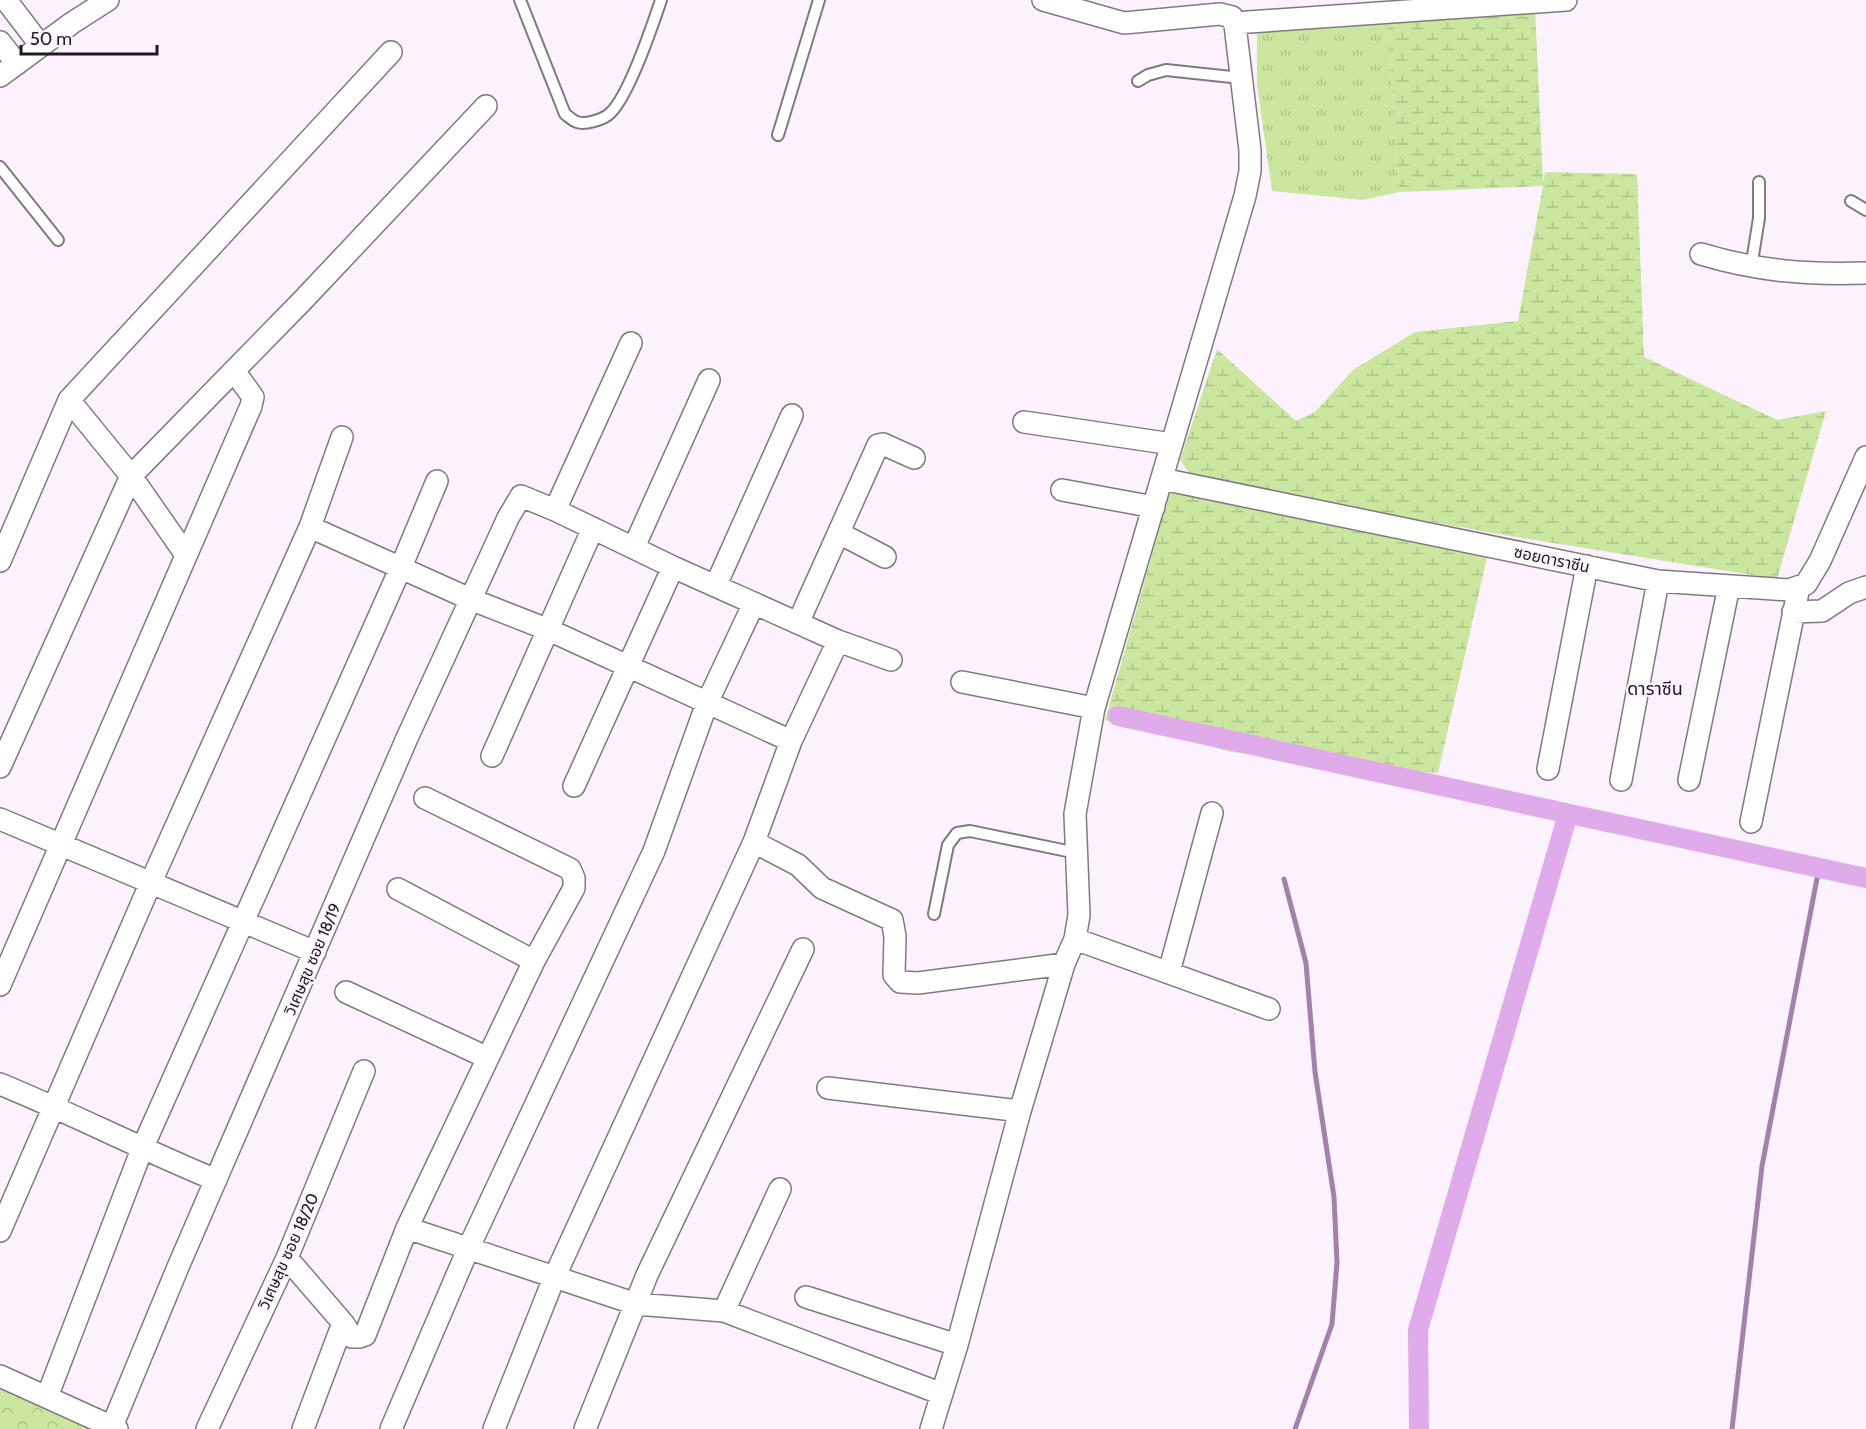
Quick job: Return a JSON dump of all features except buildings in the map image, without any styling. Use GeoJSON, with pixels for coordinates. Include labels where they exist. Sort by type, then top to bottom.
{"type":"FeatureCollection","features":[{"type":"Feature","properties":{"kind":"street"},"geometry":{"type":"LineString","coordinates":[[6,0],[40,46]]}},
{"type":"Feature","properties":{"kind":"street"},"geometry":{"type":"LineString","coordinates":[[0,42],[8,70],[108,0]]}},
{"type":"Feature","properties":{"kind":"street"},"geometry":{"type":"LineString","coordinates":[[931,1429],[957,1345],[1020,1111],[1064,964],[1075,939],[1079,915],[1075,814],[1094,708],[1245,196],[1250,171],[1242,78],[1232,17],[1220,14],[1124,23],[1043,0]]}},
{"type":"Feature","properties":{"kind":"street"},"geometry":{"type":"LineString","coordinates":[[1234,23],[1566,0]]}},
{"type":"Feature","properties":{"kind":"street"},"geometry":{"type":"LineString","coordinates":[[0,561],[69,400],[391,52]]}},
{"type":"Feature","properties":{"kind":"street"},"geometry":{"type":"LineString","coordinates":[[0,767],[130,476],[234,371],[486,106]]}},
{"type":"Feature","properties":{"kind":"street"},"geometry":{"type":"LineString","coordinates":[[1701,254],[1751,268],[1808,273],[1866,273]]}},
{"type":"Feature","properties":{"kind":"street"},"geometry":{"type":"LineString","coordinates":[[631,343],[555,510],[673,567],[838,641],[891,660]]}},
{"type":"Feature","properties":{"kind":"street"},"geometry":{"type":"LineString","coordinates":[[0,985],[251,406],[253,397],[234,371]]}},
{"type":"Feature","properties":{"kind":"street"},"geometry":{"type":"LineString","coordinates":[[634,547],[709,380]]}},
{"type":"Feature","properties":{"kind":"street"},"geometry":{"type":"LineString","coordinates":[[69,400],[130,476],[186,555]]}},
{"type":"Feature","properties":{"kind":"street"},"geometry":{"type":"LineString","coordinates":[[716,585],[792,415]]}},
{"type":"Feature","properties":{"kind":"street"},"geometry":{"type":"LineString","coordinates":[[1024,422],[1172,444]]}},
{"type":"Feature","properties":{"kind":"street"},"geometry":{"type":"LineString","coordinates":[[0,1231],[151,882],[310,527],[342,437]]}},
{"type":"Feature","properties":{"kind":"street"},"geometry":{"type":"LineString","coordinates":[[798,623],[878,445],[882,444],[914,458]]}},
{"type":"Feature","properties":{"kind":"street"},"geometry":{"type":"LineString","coordinates":[[1751,822],[1799,587],[1806,584],[1820,561],[1866,457]]}},
{"type":"Feature","properties":{"kind":"street","name":"ซอยดาราซีน"},"geometry":{"type":"LineString","coordinates":[[1162,479],[1658,581],[1790,590],[1799,587]]}},
{"type":"Feature","properties":{"kind":"street"},"geometry":{"type":"LineString","coordinates":[[47,1396],[142,1149],[401,567],[437,481]]}},
{"type":"Feature","properties":{"kind":"street"},"geometry":{"type":"LineString","coordinates":[[1062,490],[1154,507]]}},
{"type":"Feature","properties":{"kind":"street","name":"วิเศษสุข ซอย 18/19"},"geometry":{"type":"LineString","coordinates":[[113,1428],[216,1180],[470,599],[508,518],[521,496],[555,510]]}},
{"type":"Feature","properties":{"kind":"street"},"geometry":{"type":"LineString","coordinates":[[310,527],[470,599],[549,630],[790,741]]}},
{"type":"Feature","properties":{"kind":"street"},"geometry":{"type":"LineString","coordinates":[[492,756],[592,528]]}},
{"type":"Feature","properties":{"kind":"street"},"geometry":{"type":"LineString","coordinates":[[839,533],[885,556]]}},
{"type":"Feature","properties":{"kind":"street"},"geometry":{"type":"LineString","coordinates":[[1548,769],[1587,566]]}},
{"type":"Feature","properties":{"kind":"street"},"geometry":{"type":"LineString","coordinates":[[574,786],[673,567]]}},
{"type":"Feature","properties":{"kind":"street"},"geometry":{"type":"LineString","coordinates":[[1621,780],[1658,581]]}},
{"type":"Feature","properties":{"kind":"street"},"geometry":{"type":"LineString","coordinates":[[1689,780],[1729,586]]}},
{"type":"Feature","properties":{"kind":"street"},"geometry":{"type":"LineString","coordinates":[[1793,612],[1822,611],[1849,593],[1866,587]]}},
{"type":"Feature","properties":{"kind":"street"},"geometry":{"type":"LineString","coordinates":[[391,1429],[469,1247],[654,851],[707,703],[754,603]]}},
{"type":"Feature","properties":{"kind":"street"},"geometry":{"type":"LineString","coordinates":[[494,1429],[554,1278],[754,842],[790,741],[838,641]]}},
{"type":"Feature","properties":{"kind":"street"},"geometry":{"type":"LineString","coordinates":[[962,682],[1094,708]]}},
{"type":"Feature","properties":{"kind":"street"},"geometry":{"type":"LineString","coordinates":[[287,1258],[343,1323],[352,1337],[365,1335],[408,1228],[534,961],[574,888],[574,878],[570,869],[425,798]]}},
{"type":"Feature","properties":{"kind":"street"},"geometry":{"type":"LineString","coordinates":[[1169,972],[1212,813]]}},
{"type":"Feature","properties":{"kind":"street"},"geometry":{"type":"LineString","coordinates":[[0,819],[315,952]]}},
{"type":"Feature","properties":{"kind":"street"},"geometry":{"type":"LineString","coordinates":[[754,842],[798,866],[822,888],[892,920],[895,936],[894,975],[900,982],[918,983],[1064,964]]}},
{"type":"Feature","properties":{"kind":"street"},"geometry":{"type":"LineString","coordinates":[[398,889],[534,961]]}},
{"type":"Feature","properties":{"kind":"street"},"geometry":{"type":"LineString","coordinates":[[1075,939],[1269,1009]]}},
{"type":"Feature","properties":{"kind":"street"},"geometry":{"type":"LineString","coordinates":[[585,1429],[647,1275],[803,950]]}},
{"type":"Feature","properties":{"kind":"street"},"geometry":{"type":"LineString","coordinates":[[346,992],[488,1059]]}},
{"type":"Feature","properties":{"kind":"street","name":"วิเศษสุข ซอย 18/20"},"geometry":{"type":"LineString","coordinates":[[207,1429],[287,1258],[364,1071]]}},
{"type":"Feature","properties":{"kind":"street"},"geometry":{"type":"LineString","coordinates":[[0,1084],[54,1106],[142,1149],[216,1180]]}},
{"type":"Feature","properties":{"kind":"street"},"geometry":{"type":"LineString","coordinates":[[828,1088],[1020,1111]]}},
{"type":"Feature","properties":{"kind":"street"},"geometry":{"type":"LineString","coordinates":[[724,1311],[780,1189]]}},
{"type":"Feature","properties":{"kind":"street"},"geometry":{"type":"LineString","coordinates":[[408,1228],[636,1304],[724,1311],[942,1394]]}},
{"type":"Feature","properties":{"kind":"street"},"geometry":{"type":"LineString","coordinates":[[806,1297],[957,1345]]}},
{"type":"Feature","properties":{"kind":"street"},"geometry":{"type":"LineString","coordinates":[[303,1429],[343,1323]]}},
{"type":"Feature","properties":{"kind":"street"},"geometry":{"type":"LineString","coordinates":[[0,1376],[113,1428]]}},
{"type":"Feature","properties":{"kind":"lane"},"geometry":{"type":"LineString","coordinates":[[520,0],[565,114],[577,122],[591,122],[609,115],[621,96],[645,46],[661,0]]}},
{"type":"Feature","properties":{"kind":"lane"},"geometry":{"type":"LineString","coordinates":[[778,135],[819,0]]}},
{"type":"Feature","properties":{"kind":"lane"},"geometry":{"type":"LineString","coordinates":[[1138,81],[1148,75],[1166,70],[1242,78]]}},
{"type":"Feature","properties":{"kind":"lane"},"geometry":{"type":"LineString","coordinates":[[0,167],[58,240]]}},
{"type":"Feature","properties":{"kind":"lane"},"geometry":{"type":"LineString","coordinates":[[1751,268],[1759,218],[1759,182]]}},
{"type":"Feature","properties":{"kind":"lane"},"geometry":{"type":"LineString","coordinates":[[1851,201],[1866,210]]}},
{"type":"Feature","properties":{"kind":"lane"},"geometry":{"type":"LineString","coordinates":[[934,914],[948,845],[957,833],[970,831],[1077,853]]}},
{"type":"Feature","properties":{"kind":"green space"},"geometry":{"type":"Polygon","coordinates":[[[1535,9],[1543,182],[1545,172],[1637,174],[1644,357],[1777,420],[1826,411],[1777,579],[1492,533],[1193,478],[1180,460],[1217,349],[1296,421],[1315,412],[1353,370],[1415,332],[1518,321],[1543,186],[1399,192],[1387,18],[1535,9]]]}},
{"type":"Feature","properties":{"kind":"green space"},"geometry":{"type":"Polygon","coordinates":[[[1387,18],[1399,192],[1363,200],[1272,191],[1257,85],[1257,28],[1387,18]]]}},
{"type":"Feature","properties":{"kind":"green space"},"geometry":{"type":"Polygon","coordinates":[[[1170,492],[1488,553],[1438,773],[1367,768],[1232,752],[1105,720],[1170,492]]]}},
{"type":"Feature","properties":{"kind":"green space"},"geometry":{"type":"Polygon","coordinates":[[[0,1376],[111,1429],[0,1429],[0,1376]]]}},
{"type":"Feature","properties":{"kind":"waterway"},"geometry":{"type":"LineString","coordinates":[[1118,716],[1866,878]]}},
{"type":"Feature","properties":{"kind":"waterway"},"geometry":{"type":"LineString","coordinates":[[1419,1429],[1418,1330],[1568,814]]}},
{"type":"Feature","properties":{"kind":"waterway"},"geometry":{"type":"LineString","coordinates":[[1732,1429],[1762,1166],[1819,868]]}},
{"type":"Feature","properties":{"kind":"waterway"},"geometry":{"type":"LineString","coordinates":[[1284,879],[1306,963],[1315,1072],[1334,1197],[1337,1263],[1332,1324],[1295,1429]]}},
{"type":"Feature","properties":{"kind":"district","name":"ดาราซีน"},"geometry":{"type":"Point","coordinates":[1655,689]}}]}
